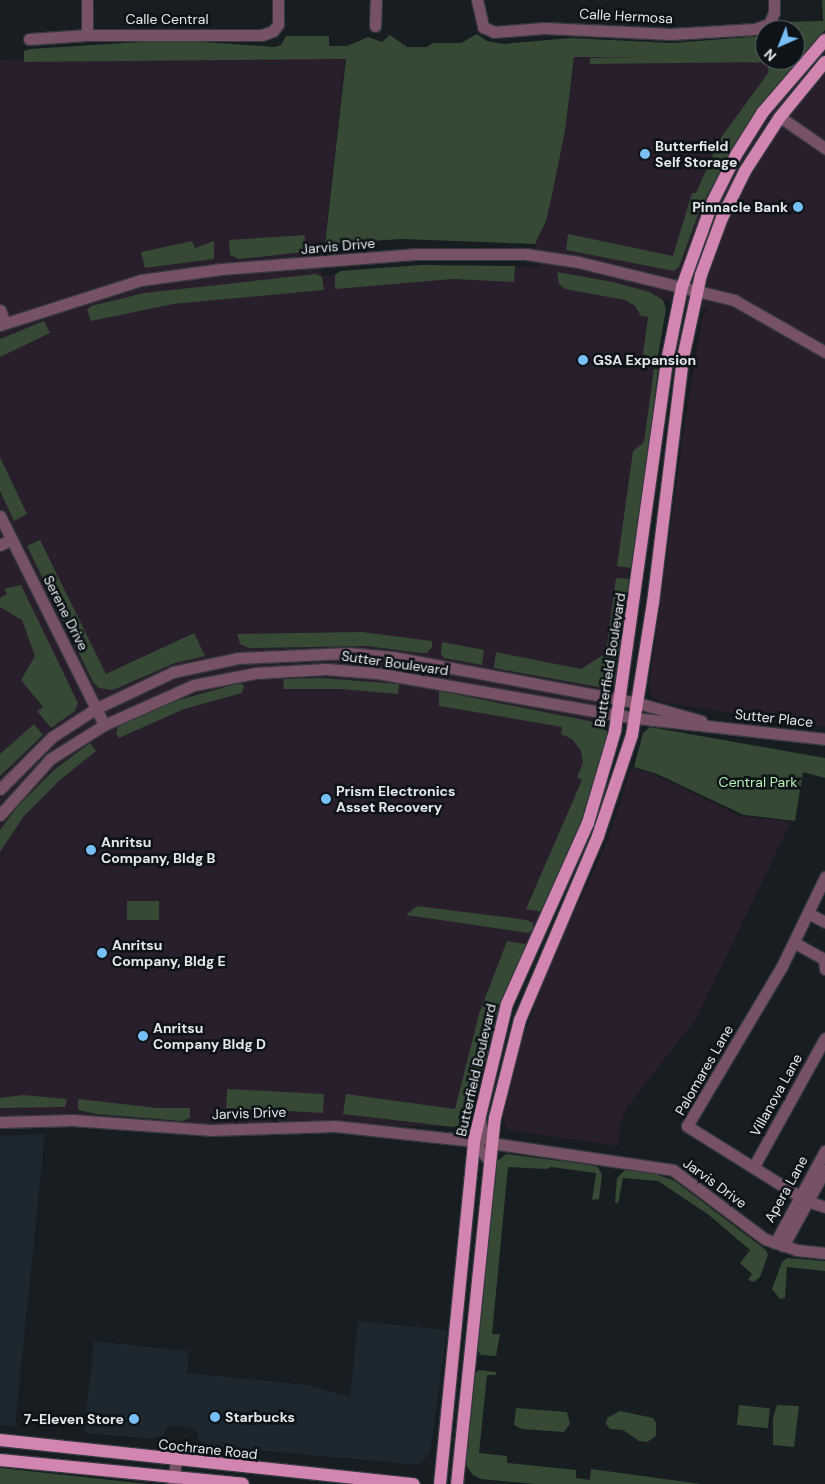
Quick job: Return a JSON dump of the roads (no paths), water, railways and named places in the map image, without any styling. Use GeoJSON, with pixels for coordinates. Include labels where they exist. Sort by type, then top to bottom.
{"type":"FeatureCollection","features":[{"type":"Feature","properties":{"kind":"main road","name":"Butterfield Boulevard"},"geometry":{"type":"LineString","coordinates":[[440,1484],[474,1141],[507,1004],[588,823],[622,700],[666,366],[682,287],[713,200],[736,155],[763,112],[825,40]]}},
{"type":"Feature","properties":{"kind":"main road","name":"Butterfield Boulevard"},"geometry":{"type":"LineString","coordinates":[[457,1484],[491,1143],[506,1068],[520,1020],[598,836],[623,769],[638,703],[683,358],[698,291],[722,218],[745,171],[780,117],[825,62]]}},
{"type":"Feature","properties":{"kind":"main road","name":"Cochrane Road"},"geometry":{"type":"LineString","coordinates":[[0,1440],[176,1461],[414,1484]]}},
{"type":"Feature","properties":{"kind":"main road"},"geometry":{"type":"LineString","coordinates":[[0,1460],[174,1481],[243,1484]]}},
{"type":"Feature","properties":{"kind":"street"},"geometry":{"type":"LineString","coordinates":[[87,0],[87,35]]}},
{"type":"Feature","properties":{"kind":"street","name":"Calle Central"},"geometry":{"type":"LineString","coordinates":[[29,39],[87,35],[262,35],[272,31],[278,24],[278,0]]}},
{"type":"Feature","properties":{"kind":"street"},"geometry":{"type":"LineString","coordinates":[[375,26],[376,0]]}},
{"type":"Feature","properties":{"kind":"street","name":"Calle Hermosa"},"geometry":{"type":"LineString","coordinates":[[477,0],[483,27],[494,32],[553,28],[671,34],[755,30],[769,24],[774,12],[774,0]]}},
{"type":"Feature","properties":{"kind":"street"},"geometry":{"type":"LineString","coordinates":[[780,117],[825,148]]}},
{"type":"Feature","properties":{"kind":"street","name":"Jarvis Drive"},"geometry":{"type":"LineString","coordinates":[[2,324],[141,280],[221,269],[414,254],[526,254],[682,287],[749,307],[785,332],[825,352]]}},
{"type":"Feature","properties":{"kind":"street"},"geometry":{"type":"LineString","coordinates":[[0,310],[2,324]]}},
{"type":"Feature","properties":{"kind":"street","name":"Serene Drive"},"geometry":{"type":"LineString","coordinates":[[0,516],[104,725]]}},
{"type":"Feature","properties":{"kind":"street"},"geometry":{"type":"LineString","coordinates":[[0,545],[12,539]]}},
{"type":"Feature","properties":{"kind":"street","name":"Sutter Boulevard"},"geometry":{"type":"LineString","coordinates":[[0,789],[52,737],[97,708],[173,672],[238,658],[348,653],[434,663],[622,700]]}},
{"type":"Feature","properties":{"kind":"street","name":"Sutter Boulevard"},"geometry":{"type":"LineString","coordinates":[[0,815],[50,759],[104,725],[194,685],[255,673],[326,669],[409,677],[618,715]]}},
{"type":"Feature","properties":{"kind":"street","name":"Sutter Place"},"geometry":{"type":"LineString","coordinates":[[622,700],[720,727]]}},
{"type":"Feature","properties":{"kind":"street","name":"Sutter Place"},"geometry":{"type":"LineString","coordinates":[[618,715],[825,739]]}},
{"type":"Feature","properties":{"kind":"street","name":"Palomares Lane"},"geometry":{"type":"LineString","coordinates":[[825,877],[795,943],[687,1126],[754,1166],[803,1199],[825,1207]]}},
{"type":"Feature","properties":{"kind":"street"},"geometry":{"type":"LineString","coordinates":[[808,913],[825,922]]}},
{"type":"Feature","properties":{"kind":"street"},"geometry":{"type":"LineString","coordinates":[[795,943],[824,959],[825,969]]}},
{"type":"Feature","properties":{"kind":"street","name":"Villanova Lane"},"geometry":{"type":"LineString","coordinates":[[754,1166],[825,1038]]}},
{"type":"Feature","properties":{"kind":"street"},"geometry":{"type":"LineString","coordinates":[[479,1118],[484,1137],[491,1143]]}},
{"type":"Feature","properties":{"kind":"street","name":"Jarvis Drive"},"geometry":{"type":"LineString","coordinates":[[0,1122],[72,1120],[210,1130],[335,1126],[474,1141]]}},
{"type":"Feature","properties":{"kind":"street"},"geometry":{"type":"LineString","coordinates":[[474,1141],[489,1161]]}},
{"type":"Feature","properties":{"kind":"street","name":"Jarvis Drive"},"geometry":{"type":"LineString","coordinates":[[491,1143],[663,1166],[683,1175],[749,1226],[779,1244],[825,1253]]}},
{"type":"Feature","properties":{"kind":"street","name":"Apera Lane"},"geometry":{"type":"LineString","coordinates":[[779,1244],[803,1199],[825,1151]]}},
{"type":"Feature","properties":{"kind":"street","name":"Apera Lane"},"geometry":{"type":"LineString","coordinates":[[803,1199],[825,1170]]}},
{"type":"Feature","properties":{"kind":"street"},"geometry":{"type":"LineString","coordinates":[[174,1481],[176,1461]]}},
{"type":"Feature","properties":{"kind":"place","name":"Butterfield Self Storage"},"geometry":{"type":"Point","coordinates":[645,154]}},
{"type":"Feature","properties":{"kind":"place","name":"Pinnacle Bank"},"geometry":{"type":"Point","coordinates":[798,207]}},
{"type":"Feature","properties":{"kind":"place","name":"GSA Expansion"},"geometry":{"type":"Point","coordinates":[583,360]}},
{"type":"Feature","properties":{"kind":"place","name":"Prism Electronics Asset Recovery"},"geometry":{"type":"Point","coordinates":[326,799]}},
{"type":"Feature","properties":{"kind":"place","name":"Anritsu Company, Bldg B"},"geometry":{"type":"Point","coordinates":[91,850]}},
{"type":"Feature","properties":{"kind":"place","name":"Anritsu Company, Bldg E"},"geometry":{"type":"Point","coordinates":[102,953]}},
{"type":"Feature","properties":{"kind":"place","name":"Anritsu Company Bldg D"},"geometry":{"type":"Point","coordinates":[143,1036]}},
{"type":"Feature","properties":{"kind":"place","name":"Starbucks"},"geometry":{"type":"Point","coordinates":[215,1417]}},
{"type":"Feature","properties":{"kind":"place","name":"7-Eleven Store"},"geometry":{"type":"Point","coordinates":[134,1419]}},
{"type":"Feature","properties":{"kind":"park label","name":"Central Park"},"geometry":{"type":"Point","coordinates":[758,782]}}]}
